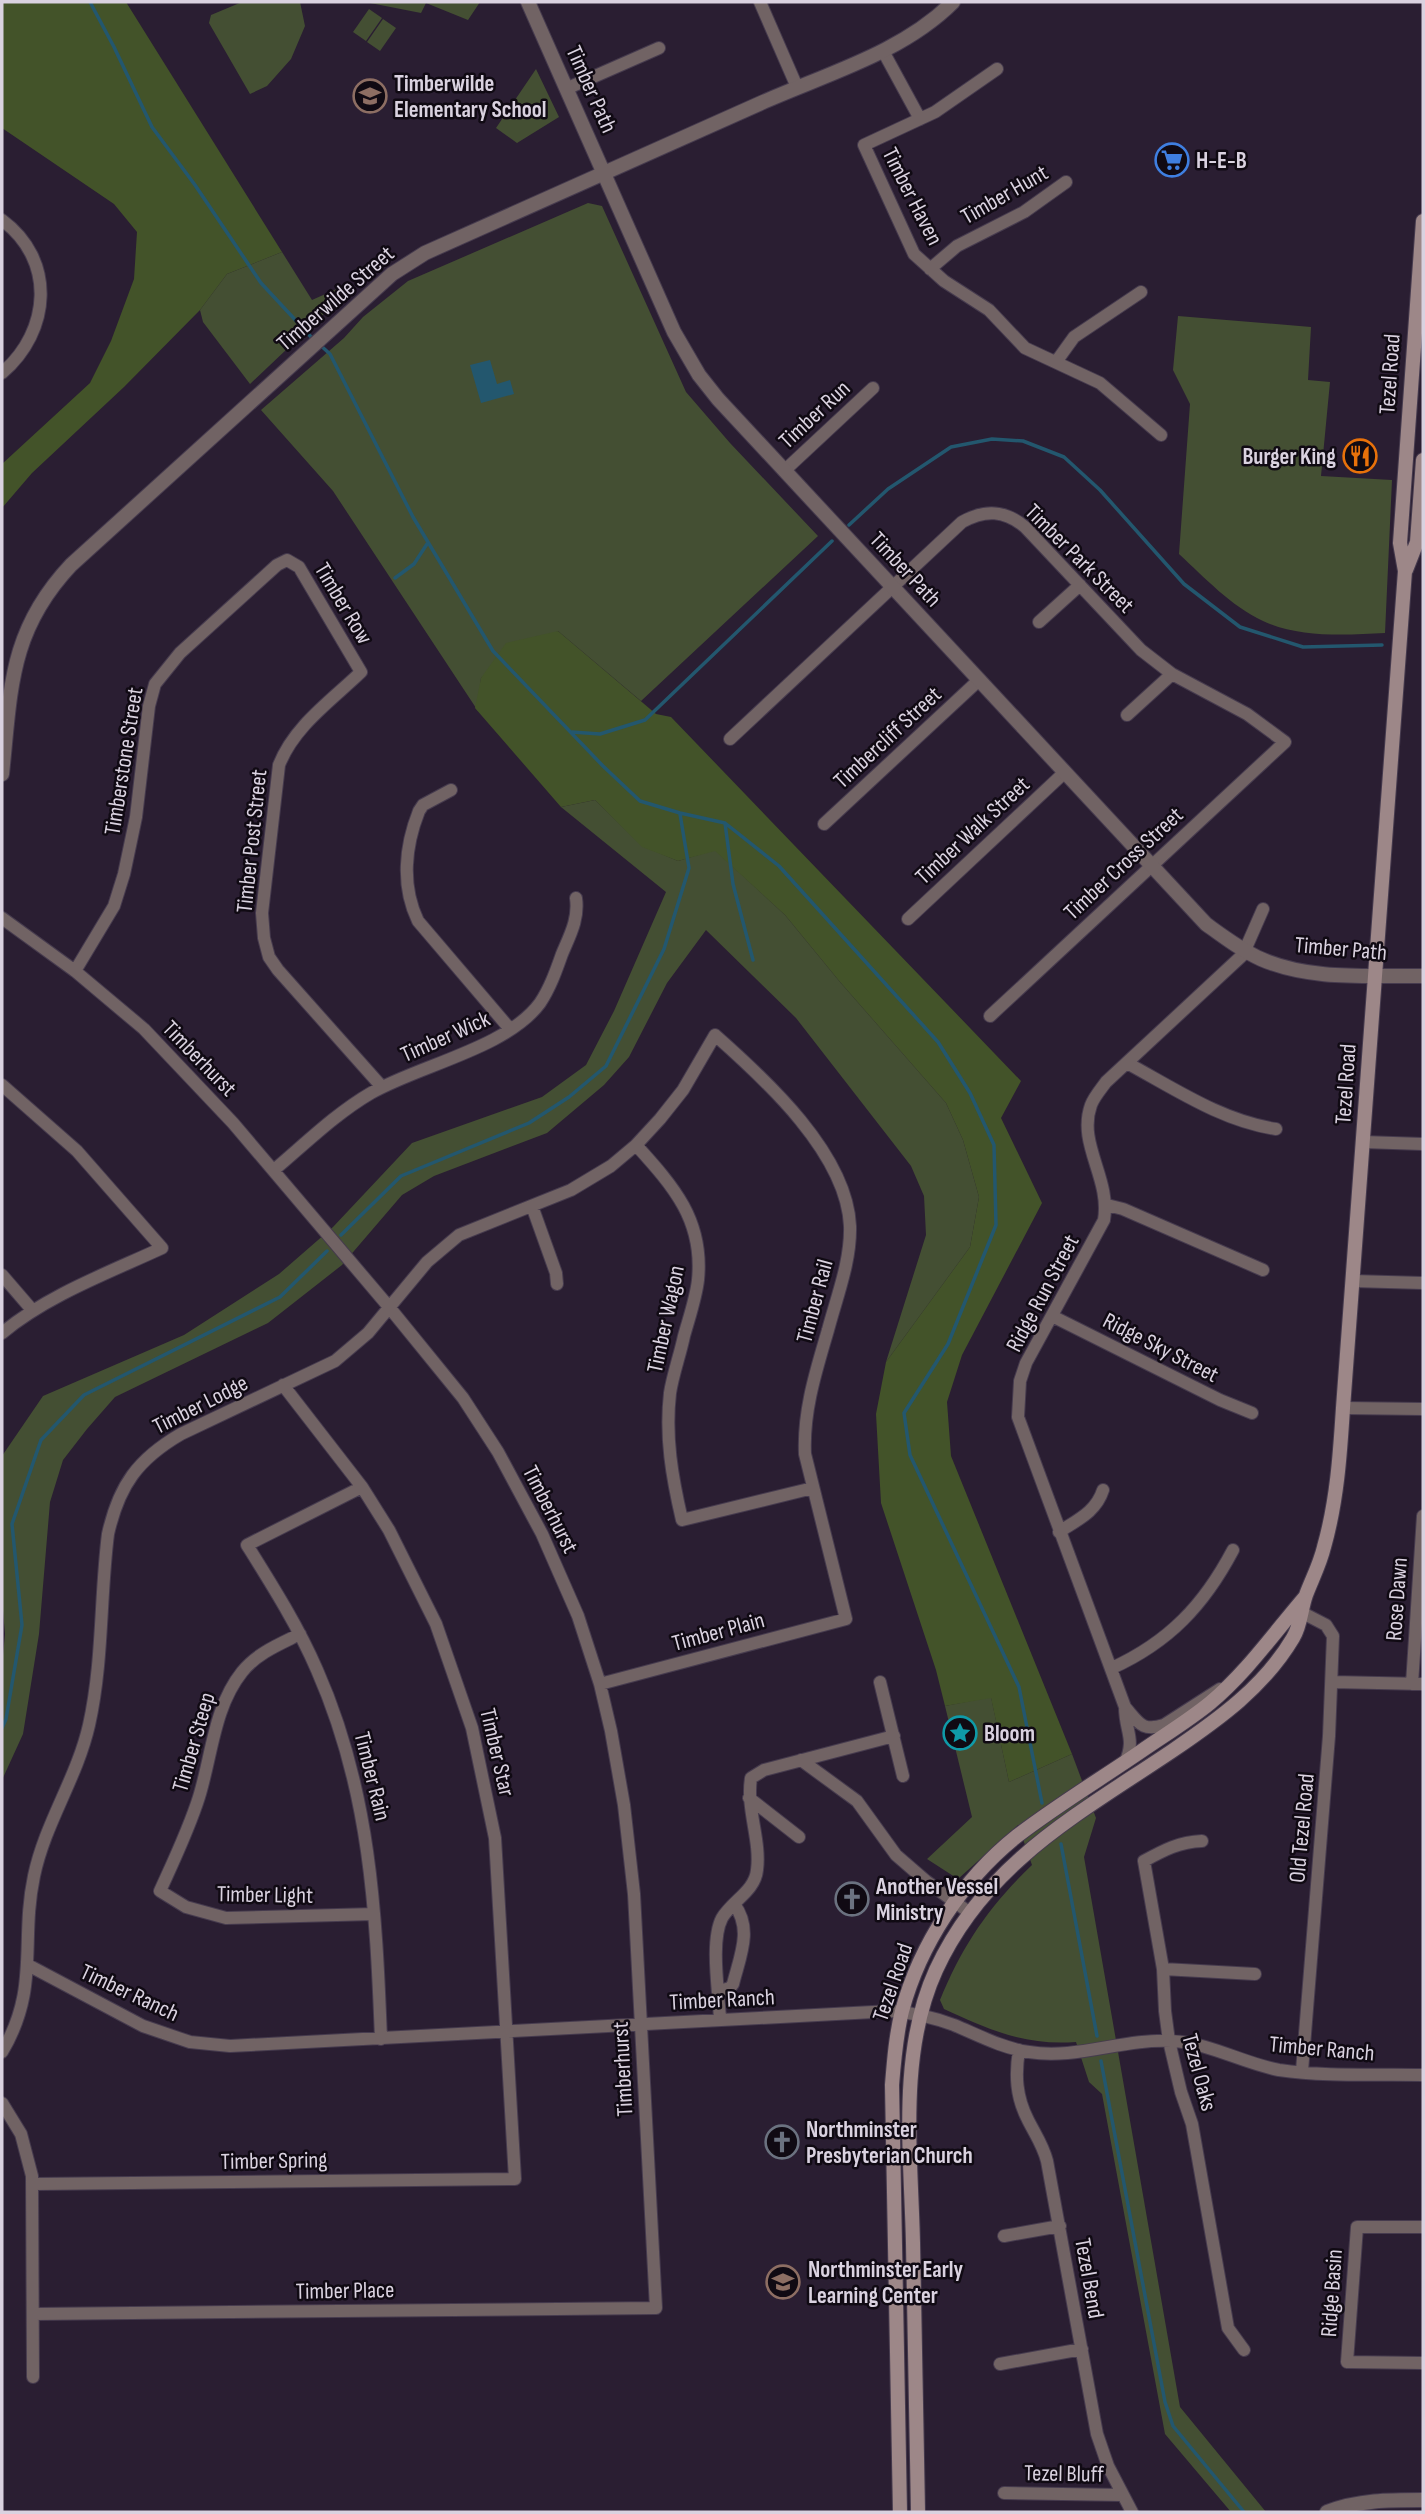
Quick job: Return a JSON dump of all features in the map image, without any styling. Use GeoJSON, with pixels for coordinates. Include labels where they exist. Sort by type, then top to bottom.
{"type":"FeatureCollection","features":[{"type":"Feature","properties":{"kind":"main road","name":"Tezel Road"},"geometry":{"type":"LineString","coordinates":[[918,2512],[911,2116],[915,2047],[921,2014],[937,1969],[970,1913],[1002,1875],[1033,1845],[1208,1727],[1239,1702],[1277,1662],[1295,1635],[1299,1611],[1315,1578],[1333,1513],[1353,1281],[1405,571],[1400,543],[1418,367],[1423,222]]}},
{"type":"Feature","properties":{"kind":"main road","name":"Tezel Road"},"geometry":{"type":"LineString","coordinates":[[1405,571],[1416,542],[1423,460]]}},
{"type":"Feature","properties":{"kind":"main road","name":"Tezel Road"},"geometry":{"type":"LineString","coordinates":[[900,2512],[892,2085],[902,2012],[920,1962],[954,1903],[990,1860],[1016,1837],[1208,1705],[1239,1677],[1299,1611]]}},
{"type":"Feature","properties":{"kind":"street","name":"Timber Path"},"geometry":{"type":"LineString","coordinates":[[528,2],[674,332],[699,375],[784,471],[1206,924],[1246,950],[1274,964],[1302,971],[1423,976]]}},
{"type":"Feature","properties":{"kind":"street"},"geometry":{"type":"LineString","coordinates":[[760,2],[797,87]]}},
{"type":"Feature","properties":{"kind":"street","name":"Timberwilde Street"},"geometry":{"type":"LineString","coordinates":[[2,774],[15,665],[27,628],[46,595],[71,565],[383,281],[420,255],[883,51],[930,21],[953,2]]}},
{"type":"Feature","properties":{"kind":"street"},"geometry":{"type":"LineString","coordinates":[[568,88],[659,48]]}},
{"type":"Feature","properties":{"kind":"street"},"geometry":{"type":"LineString","coordinates":[[883,51],[920,119],[951,103],[997,69]]}},
{"type":"Feature","properties":{"kind":"street","name":"Timber Haven"},"geometry":{"type":"LineString","coordinates":[[920,119],[864,145],[914,254],[944,281],[989,310],[1025,348],[1100,383],[1161,435]]}},
{"type":"Feature","properties":{"kind":"street","name":"Timber Hunt"},"geometry":{"type":"LineString","coordinates":[[930,269],[957,246],[1024,212],[1066,183]]}},
{"type":"Feature","properties":{"kind":"street"},"geometry":{"type":"LineString","coordinates":[[2,220],[19,236],[30,252],[39,280],[41,299],[38,319],[31,337],[21,354],[2,373]]}},
{"type":"Feature","properties":{"kind":"street"},"geometry":{"type":"LineString","coordinates":[[1056,362],[1074,337],[1141,292]]}},
{"type":"Feature","properties":{"kind":"street","name":"Timber Run"},"geometry":{"type":"LineString","coordinates":[[784,471],[873,388]]}},
{"type":"Feature","properties":{"kind":"street","name":"Timber Park Street"},"geometry":{"type":"LineString","coordinates":[[730,739],[962,522],[976,514],[988,512],[1007,514],[1018,521],[1142,650],[1172,674],[1240,710],[1286,742]]}},
{"type":"Feature","properties":{"kind":"street","name":"Timber Row"},"geometry":{"type":"LineString","coordinates":[[287,560],[299,567],[361,671]]}},
{"type":"Feature","properties":{"kind":"street","name":"Timberstone Street"},"geometry":{"type":"LineString","coordinates":[[75,971],[114,906],[124,874],[136,817],[149,706],[155,684],[180,653],[277,565],[287,560]]}},
{"type":"Feature","properties":{"kind":"street"},"geometry":{"type":"LineString","coordinates":[[1039,622],[1080,585]]}},
{"type":"Feature","properties":{"kind":"street","name":"Timber Post Street"},"geometry":{"type":"LineString","coordinates":[[361,671],[295,735],[285,749],[279,765],[262,913],[264,939],[269,957],[278,970],[383,1087]]}},
{"type":"Feature","properties":{"kind":"street"},"geometry":{"type":"LineString","coordinates":[[1127,715],[1172,674]]}},
{"type":"Feature","properties":{"kind":"street","name":"Timbercliff Street"},"geometry":{"type":"LineString","coordinates":[[824,824],[979,680]]}},
{"type":"Feature","properties":{"kind":"street","name":"Timber Cross Street"},"geometry":{"type":"LineString","coordinates":[[990,1016],[1286,742]]}},
{"type":"Feature","properties":{"kind":"street","name":"Timber Walk Street"},"geometry":{"type":"LineString","coordinates":[[908,919],[1065,772]]}},
{"type":"Feature","properties":{"kind":"street"},"geometry":{"type":"LineString","coordinates":[[451,790],[423,805],[415,821],[406,860],[409,900],[418,921],[510,1029]]}},
{"type":"Feature","properties":{"kind":"street","name":"Timber Wick"},"geometry":{"type":"LineString","coordinates":[[274,1170],[343,1113],[383,1087],[486,1042],[528,1016],[548,989],[578,916],[576,898]]}},
{"type":"Feature","properties":{"kind":"street"},"geometry":{"type":"LineString","coordinates":[[1263,909],[1246,950],[1106,1082],[1091,1105],[1087,1124],[1089,1142],[1103,1182],[1107,1205],[1123,1209],[1263,1270]]}},
{"type":"Feature","properties":{"kind":"street","name":"Timberhurst"},"geometry":{"type":"LineString","coordinates":[[2,918],[75,971],[144,1029],[233,1122],[390,1307],[463,1398],[498,1452],[542,1534],[578,1616],[600,1684],[611,1731],[630,1846],[656,2308]]}},
{"type":"Feature","properties":{"kind":"street","name":"Timber Lodge"},"geometry":{"type":"LineString","coordinates":[[2,2052],[19,2017],[26,1990],[30,1900],[34,1876],[89,1725],[94,1697],[108,1534],[121,1491],[141,1464],[159,1447],[335,1361],[354,1347],[427,1262],[450,1242],[475,1228],[571,1190],[597,1175],[636,1144],[683,1090],[715,1035]]}},
{"type":"Feature","properties":{"kind":"street","name":"Timber Rail"},"geometry":{"type":"LineString","coordinates":[[715,1035],[743,1059],[799,1120],[836,1173],[846,1199],[850,1226],[848,1253],[806,1407],[804,1425],[805,1454],[846,1619]]}},
{"type":"Feature","properties":{"kind":"street"},"geometry":{"type":"LineString","coordinates":[[1127,1063],[1224,1115],[1256,1126],[1276,1129]]}},
{"type":"Feature","properties":{"kind":"street"},"geometry":{"type":"LineString","coordinates":[[2,1085],[77,1151],[162,1248],[33,1311],[2,1333]]}},
{"type":"Feature","properties":{"kind":"street"},"geometry":{"type":"LineString","coordinates":[[1363,1142],[1423,1144]]}},
{"type":"Feature","properties":{"kind":"street","name":"Timber Wagon"},"geometry":{"type":"LineString","coordinates":[[636,1144],[683,1201],[699,1250],[698,1281],[671,1391],[669,1415],[671,1473],[682,1520],[813,1488]]}},
{"type":"Feature","properties":{"kind":"street","name":"Ridge Run Street"},"geometry":{"type":"LineString","coordinates":[[1107,1205],[1099,1231],[1026,1363],[1017,1403],[1018,1418],[1125,1707],[1125,1723],[1131,1740],[1131,1749],[1125,1763]]}},
{"type":"Feature","properties":{"kind":"street"},"geometry":{"type":"LineString","coordinates":[[533,1206],[556,1273],[557,1284]]}},
{"type":"Feature","properties":{"kind":"street"},"geometry":{"type":"LineString","coordinates":[[2,1275],[33,1311]]}},
{"type":"Feature","properties":{"kind":"street"},"geometry":{"type":"LineString","coordinates":[[1353,1281],[1423,1283]]}},
{"type":"Feature","properties":{"kind":"street","name":"Ridge Sky Street"},"geometry":{"type":"LineString","coordinates":[[1052,1316],[1220,1400],[1252,1413]]}},
{"type":"Feature","properties":{"kind":"street","name":"Timber Star"},"geometry":{"type":"LineString","coordinates":[[283,1385],[362,1487],[408,1564],[436,1624],[472,1728],[495,1838],[515,2179]]}},
{"type":"Feature","properties":{"kind":"street"},"geometry":{"type":"LineString","coordinates":[[1343,1408],[1423,1409]]}},
{"type":"Feature","properties":{"kind":"street","name":"Timber Rain"},"geometry":{"type":"LineString","coordinates":[[362,1487],[247,1545],[300,1634],[331,1702],[348,1754],[365,1828],[374,1914],[381,2039]]}},
{"type":"Feature","properties":{"kind":"street"},"geometry":{"type":"LineString","coordinates":[[1059,1532],[1088,1513],[1101,1499],[1103,1490]]}},
{"type":"Feature","properties":{"kind":"street","name":"Rose Dawn"},"geometry":{"type":"LineString","coordinates":[[1417,1684],[1423,1516]]}},
{"type":"Feature","properties":{"kind":"street"},"geometry":{"type":"LineString","coordinates":[[1112,1668],[1154,1645],[1179,1625],[1208,1593],[1233,1550]]}},
{"type":"Feature","properties":{"kind":"street","name":"Old Tezel Road"},"geometry":{"type":"LineString","coordinates":[[1299,1611],[1326,1625],[1333,1636],[1333,1682],[1302,2071]]}},
{"type":"Feature","properties":{"kind":"street","name":"Timber Plain"},"geometry":{"type":"LineString","coordinates":[[600,1684],[846,1619]]}},
{"type":"Feature","properties":{"kind":"street","name":"Timber Steep"},"geometry":{"type":"LineString","coordinates":[[160,1891],[191,1821],[220,1712],[228,1692],[254,1659],[300,1634]]}},
{"type":"Feature","properties":{"kind":"street"},"geometry":{"type":"LineString","coordinates":[[1125,1707],[1141,1726],[1156,1728],[1239,1677]]}},
{"type":"Feature","properties":{"kind":"street"},"geometry":{"type":"LineString","coordinates":[[880,1682],[903,1776]]}},
{"type":"Feature","properties":{"kind":"street"},"geometry":{"type":"LineString","coordinates":[[1333,1682],[1417,1684]]}},
{"type":"Feature","properties":{"kind":"street"},"geometry":{"type":"LineString","coordinates":[[720,2020],[718,1927],[726,1912],[749,1889],[758,1873],[750,1798],[751,1778],[758,1772],[894,1737]]}},
{"type":"Feature","properties":{"kind":"street"},"geometry":{"type":"LineString","coordinates":[[801,1760],[858,1801],[896,1855],[970,1913]]}},
{"type":"Feature","properties":{"kind":"street"},"geometry":{"type":"LineString","coordinates":[[750,1798],[799,1837]]}},
{"type":"Feature","properties":{"kind":"street","name":"Tezel Oaks"},"geometry":{"type":"LineString","coordinates":[[1202,1841],[1185,1842],[1167,1848],[1144,1861],[1163,1969],[1163,1995],[1169,2041],[1192,2124],[1228,2328],[1244,2350]]}},
{"type":"Feature","properties":{"kind":"street","name":"Timber Light"},"geometry":{"type":"LineString","coordinates":[[160,1891],[199,1912],[226,1918],[374,1914]]}},
{"type":"Feature","properties":{"kind":"street"},"geometry":{"type":"LineString","coordinates":[[719,1991],[730,1988],[733,1984],[745,1937],[744,1924],[734,1904]]}},
{"type":"Feature","properties":{"kind":"street","name":"Timber Ranch"},"geometry":{"type":"LineString","coordinates":[[29,1965],[143,2026],[190,2042],[250,2046],[869,2011],[921,2014],[1019,2050],[1048,2054],[1136,2042],[1169,2041],[1200,2045],[1279,2070],[1327,2074],[1423,2075]]}},
{"type":"Feature","properties":{"kind":"street"},"geometry":{"type":"LineString","coordinates":[[1163,1969],[1255,1974]]}},
{"type":"Feature","properties":{"kind":"street","name":"Tezel Bend"},"geometry":{"type":"LineString","coordinates":[[1019,2050],[1016,2073],[1018,2094],[1044,2149],[1100,2444],[1132,2512]]}},
{"type":"Feature","properties":{"kind":"street"},"geometry":{"type":"LineString","coordinates":[[2,2103],[14,2120],[23,2141],[33,2184],[33,2377]]}},
{"type":"Feature","properties":{"kind":"street","name":"Timber Spring"},"geometry":{"type":"LineString","coordinates":[[33,2184],[515,2179]]}},
{"type":"Feature","properties":{"kind":"street"},"geometry":{"type":"LineString","coordinates":[[1004,2236],[1060,2226]]}},
{"type":"Feature","properties":{"kind":"street","name":"Ridge Basin"},"geometry":{"type":"LineString","coordinates":[[1423,2227],[1357,2227],[1347,2362],[1423,2362]]}},
{"type":"Feature","properties":{"kind":"street","name":"Timber Place"},"geometry":{"type":"LineString","coordinates":[[33,2314],[656,2308]]}},
{"type":"Feature","properties":{"kind":"street"},"geometry":{"type":"LineString","coordinates":[[1000,2364],[1082,2349]]}},
{"type":"Feature","properties":{"kind":"street","name":"Tezel Bluff"},"geometry":{"type":"LineString","coordinates":[[1004,2494],[1123,2495]]}},
{"type":"Feature","properties":{"kind":"street"},"geometry":{"type":"LineString","coordinates":[[1327,2512],[1423,2500]]}},
{"type":"Feature","properties":{"kind":"green space"},"geometry":{"type":"Polygon","coordinates":[[[2,2],[126,2],[282,252],[227,274],[200,310],[124,387],[32,473],[2,508],[2,464],[90,383],[111,341],[134,279],[137,232],[114,204],[2,128],[2,2]]]}},
{"type":"Feature","properties":{"kind":"green space"},"geometry":{"type":"Polygon","coordinates":[[[242,2],[300,2],[305,26],[291,59],[267,86],[250,94],[209,23],[211,15],[242,2]]]}},
{"type":"Feature","properties":{"kind":"green space"},"geometry":{"type":"Polygon","coordinates":[[[365,2],[480,2],[468,20],[426,3],[421,13],[365,2]]]}},
{"type":"Feature","properties":{"kind":"green space"},"geometry":{"type":"Polygon","coordinates":[[[369,9],[382,18],[366,41],[353,32],[369,9]]]}},
{"type":"Feature","properties":{"kind":"green space"},"geometry":{"type":"Polygon","coordinates":[[[383,19],[396,28],[380,51],[367,42],[383,19]]]}},
{"type":"Feature","properties":{"kind":"green space"},"geometry":{"type":"Polygon","coordinates":[[[536,69],[559,117],[517,143],[496,128],[536,69]]]}},
{"type":"Feature","properties":{"kind":"green space"},"geometry":{"type":"Polygon","coordinates":[[[588,203],[602,206],[686,392],[818,536],[641,701],[558,631],[481,678],[478,711],[333,491],[261,410],[344,338],[363,317],[408,281],[588,203]]]}},
{"type":"Feature","properties":{"kind":"green space"},"geometry":{"type":"Polygon","coordinates":[[[282,252],[312,300],[341,287],[345,294],[250,384],[203,322],[200,310],[227,274],[282,252]]]}},
{"type":"Feature","properties":{"kind":"green space"},"geometry":{"type":"Polygon","coordinates":[[[1178,316],[1311,327],[1308,380],[1330,382],[1321,476],[1392,480],[1385,633],[1307,633],[1263,621],[1240,608],[1179,554],[1190,404],[1173,370],[1178,316]]]}},
{"type":"Feature","properties":{"kind":"green space"},"geometry":{"type":"Polygon","coordinates":[[[558,631],[656,714],[671,717],[1021,1081],[1001,1118],[1042,1203],[962,1355],[947,1402],[951,1456],[1072,1754],[1009,1782],[991,1698],[945,1706],[936,1670],[881,1503],[876,1414],[886,1362],[970,1247],[979,1197],[963,1140],[946,1103],[785,915],[715,851],[678,861],[642,847],[595,800],[561,807],[475,708],[481,678],[506,643],[558,631]]]}},
{"type":"Feature","properties":{"kind":"green space"},"geometry":{"type":"Polygon","coordinates":[[[595,800],[642,846],[678,861],[715,850],[785,915],[946,1103],[963,1140],[979,1197],[970,1247],[886,1362],[926,1235],[924,1196],[911,1166],[796,1018],[706,930],[667,983],[629,1057],[604,1085],[547,1133],[434,1176],[402,1195],[342,1265],[268,1323],[115,1397],[87,1429],[63,1460],[50,1502],[39,1634],[23,1734],[2,1780],[2,1666],[5,1634],[2,1599],[2,1456],[43,1396],[184,1335],[279,1274],[333,1227],[412,1143],[542,1097],[586,1065],[614,1011],[666,892],[561,807],[595,800]]]}},
{"type":"Feature","properties":{"kind":"green space"},"geometry":{"type":"Polygon","coordinates":[[[991,1697],[1009,1782],[1072,1754],[1096,1818],[1084,1857],[1180,2407],[1266,2512],[1231,2512],[1165,2434],[1102,2094],[1089,2082],[1076,2042],[1058,2043],[1008,2035],[944,2009],[940,2000],[967,1944],[990,1911],[1032,1865],[1018,1825],[958,1879],[927,1859],[972,1817],[945,1706],[991,1697]]]}},
{"type":"Feature","properties":{"kind":"water"},"geometry":{"type":"Polygon","coordinates":[[[490,360],[497,384],[510,380],[514,394],[481,403],[470,365],[490,360]]]}},
{"type":"Feature","properties":{"kind":"waterway"},"geometry":{"type":"LineString","coordinates":[[90,2],[152,127],[261,283],[313,339]]}},
{"type":"Feature","properties":{"kind":"waterway"},"geometry":{"type":"LineString","coordinates":[[319,344],[330,354],[413,517],[493,651],[640,801],[725,823],[779,866],[938,1042],[970,1093],[994,1145],[996,1225],[948,1344],[904,1413],[910,1455],[1019,1687],[1042,1803]]}},
{"type":"Feature","properties":{"kind":"waterway"},"geometry":{"type":"LineString","coordinates":[[849,525],[888,489],[951,447],[992,439],[1023,441],[1064,457],[1100,490],[1184,584],[1240,627],[1303,647],[1382,645]]}},
{"type":"Feature","properties":{"kind":"waterway"},"geometry":{"type":"LineString","coordinates":[[572,732],[600,734],[645,720],[832,541]]}},
{"type":"Feature","properties":{"kind":"waterway"},"geometry":{"type":"LineString","coordinates":[[395,578],[414,564],[427,544]]}},
{"type":"Feature","properties":{"kind":"waterway"},"geometry":{"type":"LineString","coordinates":[[341,1235],[401,1176],[529,1123],[569,1097],[606,1066],[664,949],[689,868],[680,814]]}},
{"type":"Feature","properties":{"kind":"waterway"},"geometry":{"type":"LineString","coordinates":[[725,823],[733,884],[753,960]]}},
{"type":"Feature","properties":{"kind":"waterway"},"geometry":{"type":"LineString","coordinates":[[2,1728],[6,1719],[22,1625],[12,1524],[41,1440],[84,1395],[280,1297],[327,1251]]}},
{"type":"Feature","properties":{"kind":"waterway"},"geometry":{"type":"LineString","coordinates":[[1061,1844],[1097,2036]]}},
{"type":"Feature","properties":{"kind":"waterway"},"geometry":{"type":"LineString","coordinates":[[1101,2061],[1165,2402],[1173,2426],[1244,2512]]}},
{"type":"Feature","properties":{"kind":"place","name":"Timberwilde Elementary School"},"geometry":{"type":"Point","coordinates":[370,96]}},
{"type":"Feature","properties":{"kind":"place","name":"H-E-B"},"geometry":{"type":"Point","coordinates":[1172,160]}},
{"type":"Feature","properties":{"kind":"place","name":"Burger King"},"geometry":{"type":"Point","coordinates":[1360,456]}},
{"type":"Feature","properties":{"kind":"place","name":"Bloom"},"geometry":{"type":"Point","coordinates":[960,1733]}},
{"type":"Feature","properties":{"kind":"place","name":"Another Vessel Ministry"},"geometry":{"type":"Point","coordinates":[852,1899]}},
{"type":"Feature","properties":{"kind":"place","name":"Northminster Presbyterian Church"},"geometry":{"type":"Point","coordinates":[782,2142]}},
{"type":"Feature","properties":{"kind":"place","name":"Northminster Early Learning Center"},"geometry":{"type":"Point","coordinates":[783,2282]}}]}
